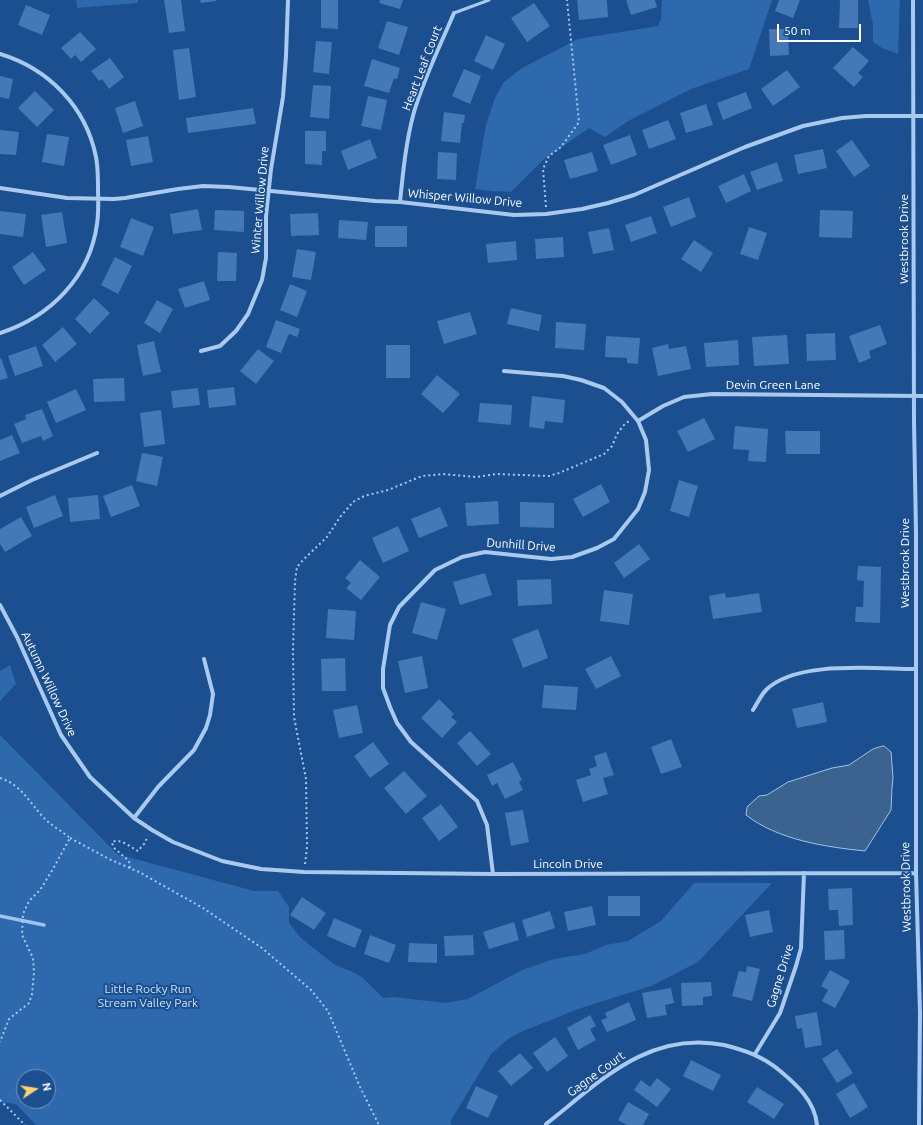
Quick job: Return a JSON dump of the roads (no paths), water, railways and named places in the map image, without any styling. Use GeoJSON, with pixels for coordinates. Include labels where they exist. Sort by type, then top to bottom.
{"type":"FeatureCollection","features":[{"type":"Feature","properties":{"kind":"street","name":"Winter Willow Drive"},"geometry":{"type":"LineString","coordinates":[[201,351],[220,346],[236,331],[248,314],[262,280],[266,258],[266,216],[270,169],[283,97],[288,0]]}},
{"type":"Feature","properties":{"kind":"street","name":"Westbrook Drive"},"geometry":{"type":"LineString","coordinates":[[913,0],[916,873],[921,1013],[919,1125]]}},
{"type":"Feature","properties":{"kind":"street","name":"Heart Leaf Court"},"geometry":{"type":"LineString","coordinates":[[400,202],[406,149],[414,113],[424,82],[454,13]]}},
{"type":"Feature","properties":{"kind":"street"},"geometry":{"type":"LineString","coordinates":[[0,54],[26,64],[40,72],[61,90],[78,112],[87,129],[96,158],[98,199],[97,224],[93,244],[76,279],[58,300],[46,310],[22,324],[0,333]]}},
{"type":"Feature","properties":{"kind":"street","name":"Whisper Willow Drive"},"geometry":{"type":"LineString","coordinates":[[0,188],[67,198],[98,199],[125,198],[203,186],[229,186],[375,201],[400,202],[514,215],[546,214],[582,210],[634,195],[746,147],[803,126],[842,118],[866,116],[923,116]]}},
{"type":"Feature","properties":{"kind":"street","name":"Dunhill Drive"},"geometry":{"type":"LineString","coordinates":[[493,874],[487,825],[477,801],[411,742],[397,723],[390,707],[383,688],[383,669],[390,625],[399,607],[435,570],[462,557],[485,552],[551,559],[572,557],[597,548],[614,539],[638,509],[645,492],[649,470],[646,440],[636,419],[622,402],[604,388],[581,380],[563,376],[504,371]]}},
{"type":"Feature","properties":{"kind":"street","name":"Devin Green Lane"},"geometry":{"type":"LineString","coordinates":[[636,419],[684,398],[712,394],[923,396]]}},
{"type":"Feature","properties":{"kind":"street"},"geometry":{"type":"LineString","coordinates":[[0,496],[32,480],[97,453]]}},
{"type":"Feature","properties":{"kind":"street","name":"Autumn Willow Drive"},"geometry":{"type":"LineString","coordinates":[[0,605],[17,637],[61,735],[90,777],[134,818],[152,830],[173,842],[222,861]]}},
{"type":"Feature","properties":{"kind":"street"},"geometry":{"type":"LineString","coordinates":[[134,818],[158,788],[194,750],[206,728],[214,694],[204,659]]}},
{"type":"Feature","properties":{"kind":"street"},"geometry":{"type":"LineString","coordinates":[[753,710],[766,690],[777,682],[794,674],[838,668],[915,668]]}},
{"type":"Feature","properties":{"kind":"street","name":"Lincoln Drive"},"geometry":{"type":"LineString","coordinates":[[222,861],[261,869],[304,872],[493,874],[916,873]]}},
{"type":"Feature","properties":{"kind":"street","name":"Gagne Drive"},"geometry":{"type":"LineString","coordinates":[[755,1054],[780,1013],[801,948],[804,873]]}},
{"type":"Feature","properties":{"kind":"street","name":"Gagne Court"},"geometry":{"type":"LineString","coordinates":[[546,1124],[615,1070],[634,1058],[653,1050],[678,1044],[702,1042],[740,1049],[755,1054],[772,1064],[792,1081],[808,1098],[814,1112],[817,1125]]}},
{"type":"Feature","properties":{"kind":"lane"},"geometry":{"type":"LineString","coordinates":[[454,13],[489,0]]}},
{"type":"Feature","properties":{"kind":"waterway"},"geometry":{"type":"LineString","coordinates":[[0,916],[44,925]]}},
{"type":"Feature","properties":{"kind":"park label","name":"Little Rocky Run Stream Valley Park"},"geometry":{"type":"Point","coordinates":[148,996]}}]}
